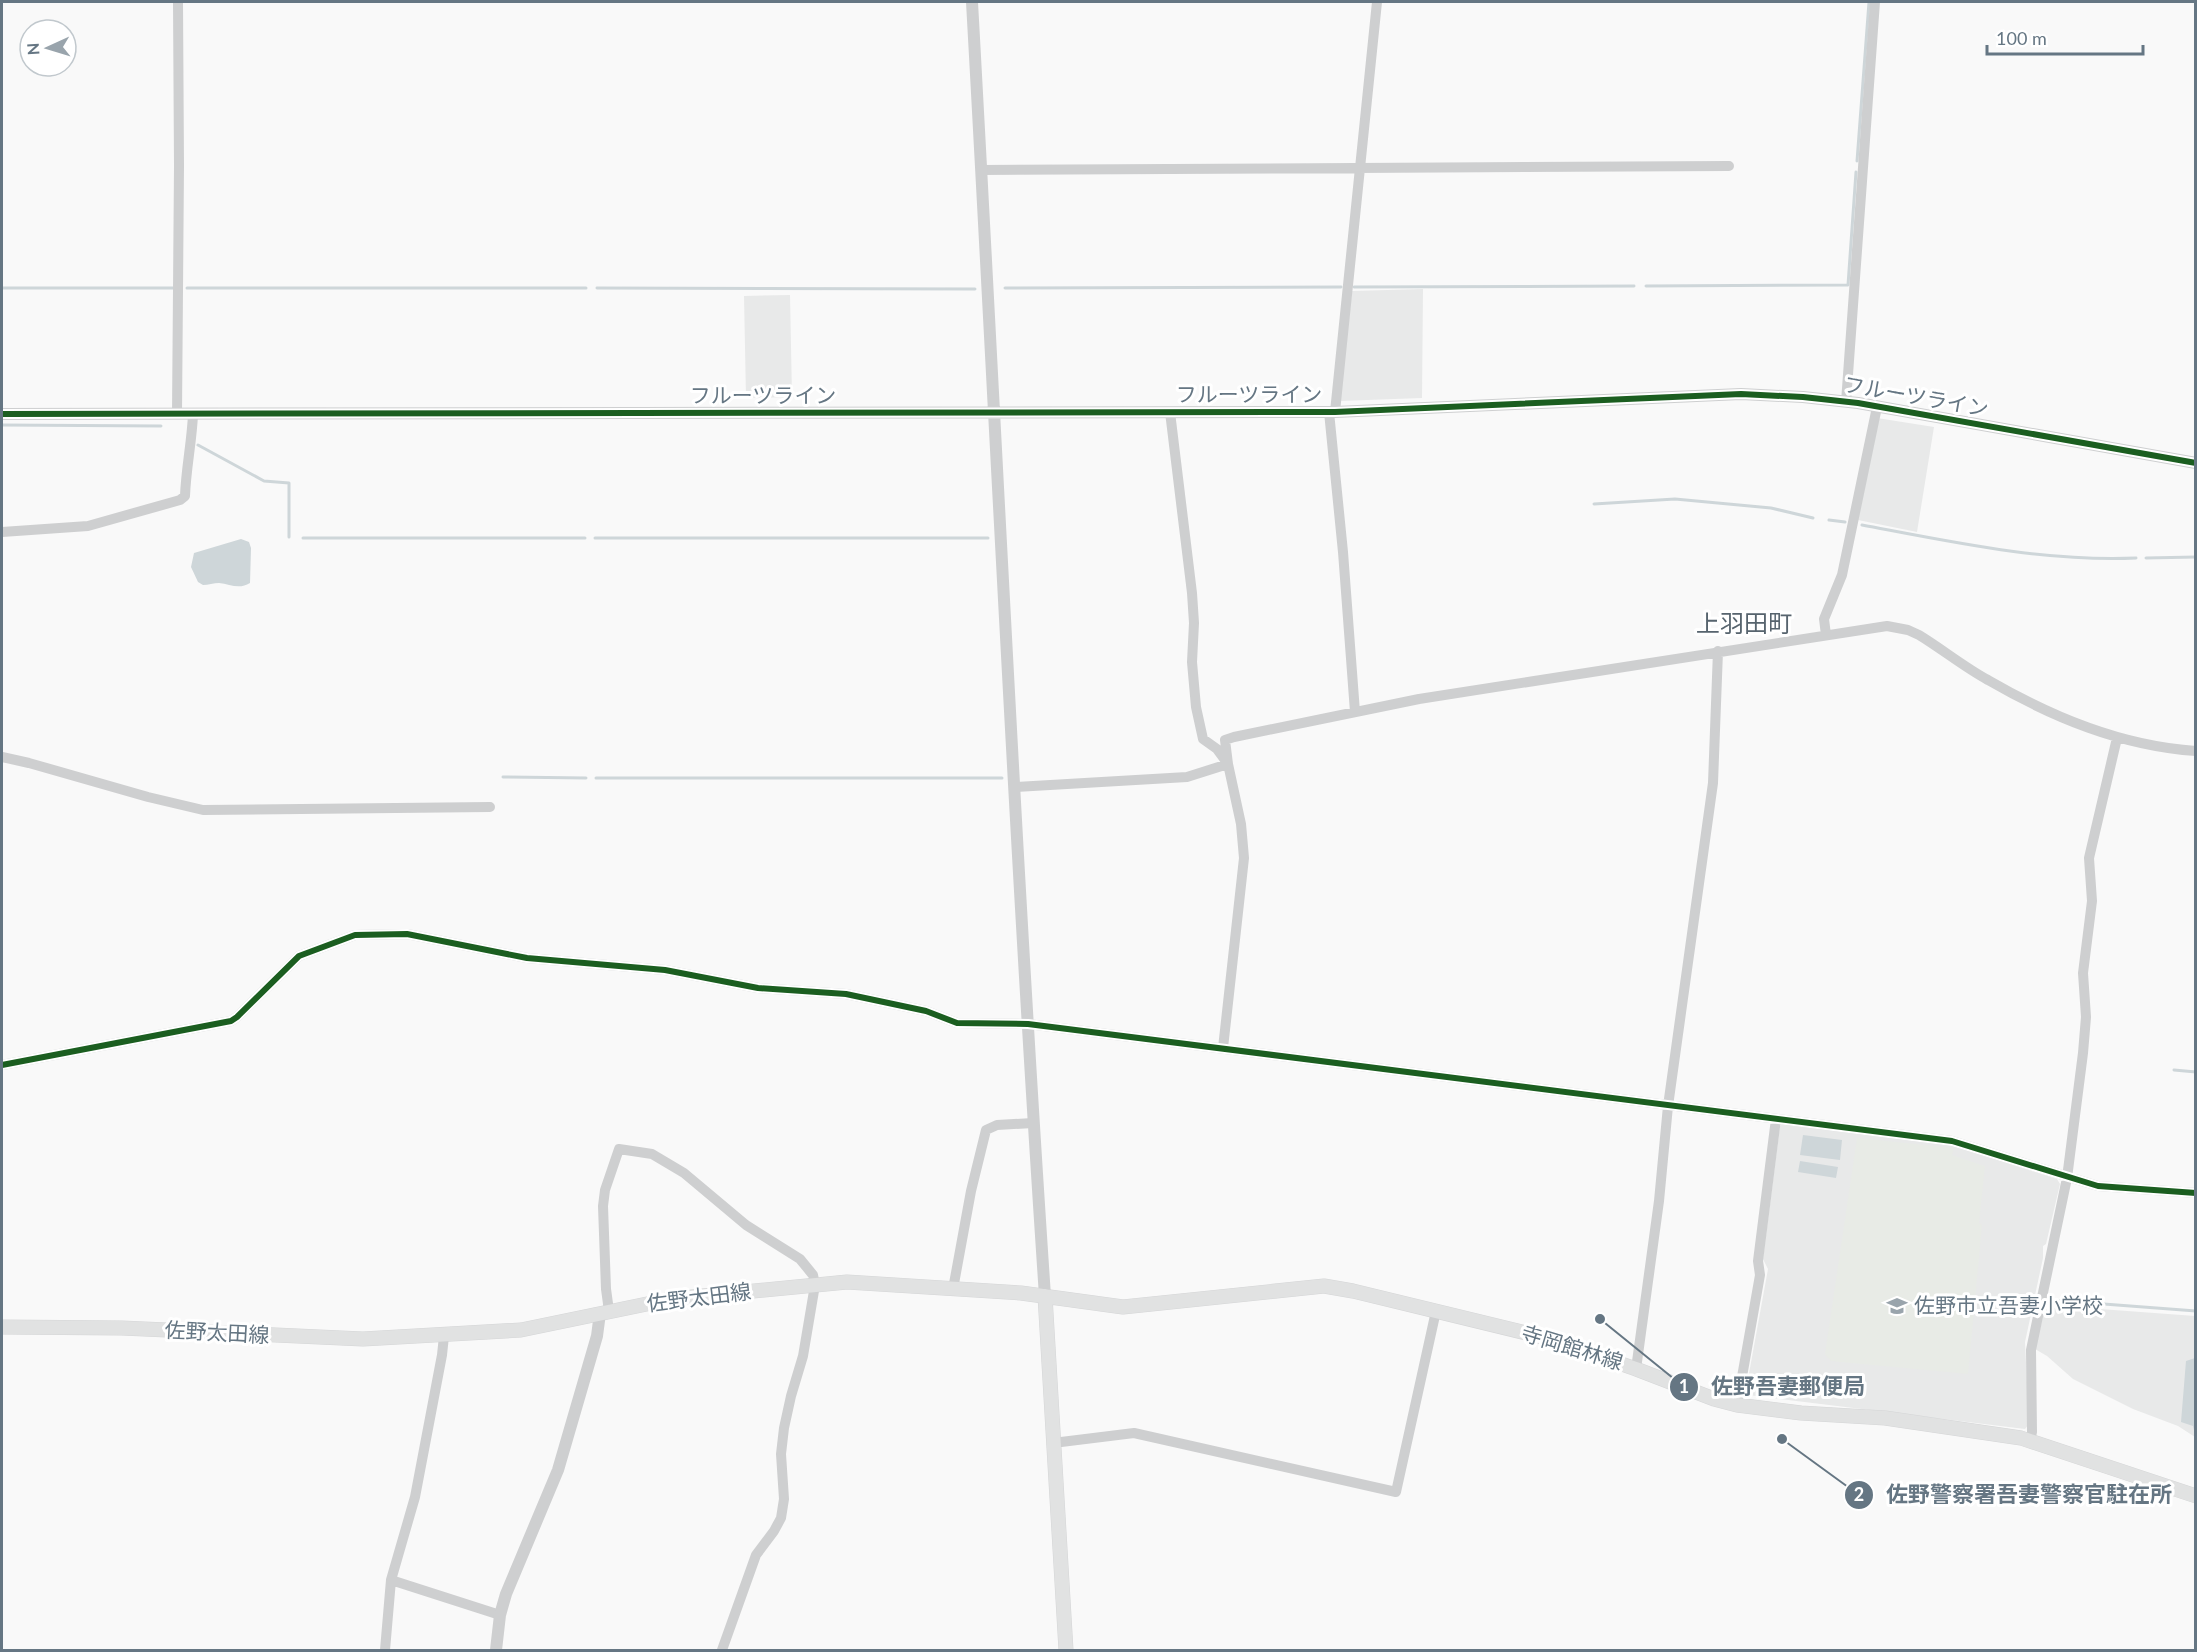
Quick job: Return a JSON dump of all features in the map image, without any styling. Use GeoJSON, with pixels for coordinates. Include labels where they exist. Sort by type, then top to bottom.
{"type":"FeatureCollection","features":[{"type":"Feature","properties":{"kind":"main road","name":"佐野太田線"},"geometry":{"type":"LineString","coordinates":[[2,1327],[122,1328],[363,1339],[521,1330],[671,1299],[847,1282],[1045,1296]]}},
{"type":"Feature","properties":{"kind":"main road","name":"寺岡館林線"},"geometry":{"type":"LineString","coordinates":[[1045,1296],[1109,1306],[1137,1307],[1324,1286],[1547,1338],[1636,1369],[1691,1392],[1737,1405],[1801,1413],[1885,1418],[2001,1434],[2030,1441],[2196,1496]]}},
{"type":"Feature","properties":{"kind":"main road"},"geometry":{"type":"LineString","coordinates":[[1045,1296],[1066,1650]]}},
{"type":"Feature","properties":{"kind":"street"},"geometry":{"type":"LineString","coordinates":[[177,414],[178,2]]}},
{"type":"Feature","properties":{"kind":"street"},"geometry":{"type":"LineString","coordinates":[[972,2],[1004,618],[1045,1296]]}},
{"type":"Feature","properties":{"kind":"street"},"geometry":{"type":"LineString","coordinates":[[1355,712],[1332,412],[1377,2]]}},
{"type":"Feature","properties":{"kind":"street"},"geometry":{"type":"LineString","coordinates":[[1846,402],[1875,2]]}},
{"type":"Feature","properties":{"kind":"street"},"geometry":{"type":"LineString","coordinates":[[981,170],[1729,166]]}},
{"type":"Feature","properties":{"kind":"street","name":"フルーツライン"},"geometry":{"type":"LineString","coordinates":[[2,414],[1332,412],[1713,394],[1765,394],[1846,402],[2196,463]]}},
{"type":"Feature","properties":{"kind":"street"},"geometry":{"type":"LineString","coordinates":[[1826,635],[1824,619],[1842,575],[1877,407]]}},
{"type":"Feature","properties":{"kind":"street"},"geometry":{"type":"LineString","coordinates":[[1170,412],[1192,593],[1194,623],[1192,662],[1196,707],[1203,739],[1217,749],[1228,764]]}},
{"type":"Feature","properties":{"kind":"street"},"geometry":{"type":"LineString","coordinates":[[2,532],[88,526],[180,500],[185,496],[193,414]]}},
{"type":"Feature","properties":{"kind":"street"},"geometry":{"type":"LineString","coordinates":[[1223,1048],[1244,858],[1241,824],[1225,740],[1419,699],[1887,626],[1908,630],[1945,651],[1987,680],[2061,718],[2116,738],[2196,751]]}},
{"type":"Feature","properties":{"kind":"street"},"geometry":{"type":"LineString","coordinates":[[1636,1369],[1659,1201],[1668,1106],[1713,783],[1718,651]]}},
{"type":"Feature","properties":{"kind":"street"},"geometry":{"type":"LineString","coordinates":[[2030,1441],[2032,1432],[2031,1350],[2067,1178],[2084,1041],[2086,1017],[2084,974],[2092,902],[2089,858],[2116,738]]}},
{"type":"Feature","properties":{"kind":"street"},"geometry":{"type":"LineString","coordinates":[[2,757],[148,798],[203,810],[490,807]]}},
{"type":"Feature","properties":{"kind":"street"},"geometry":{"type":"LineString","coordinates":[[1014,787],[1187,777],[1228,764]]}},
{"type":"Feature","properties":{"kind":"street"},"geometry":{"type":"LineString","coordinates":[[2,1065],[231,1021],[299,957],[355,935],[407,934],[527,958],[665,970],[758,988],[846,994],[926,1011],[957,1023],[1028,1024],[1952,1141],[2098,1186],[2196,1193]]}},
{"type":"Feature","properties":{"kind":"street"},"geometry":{"type":"LineString","coordinates":[[1737,1405],[1760,1275],[1758,1262],[1776,1119]]}},
{"type":"Feature","properties":{"kind":"street"},"geometry":{"type":"LineString","coordinates":[[953,1289],[971,1191],[986,1130],[997,1125],[1033,1123]]}},
{"type":"Feature","properties":{"kind":"street"},"geometry":{"type":"LineString","coordinates":[[496,1650],[500,1615],[506,1594],[558,1470],[604,1312],[606,1289],[603,1206],[605,1190],[619,1149],[652,1154],[684,1173],[746,1226],[800,1259],[813,1275],[815,1285],[803,1356],[784,1428],[781,1454],[784,1499],[781,1518],[756,1555],[722,1650]]}},
{"type":"Feature","properties":{"kind":"street"},"geometry":{"type":"LineString","coordinates":[[1053,1443],[1134,1433],[1396,1492],[1436,1311]]}},
{"type":"Feature","properties":{"kind":"street"},"geometry":{"type":"LineString","coordinates":[[385,1650],[392,1580],[415,1497],[444,1336]]}},
{"type":"Feature","properties":{"kind":"street"},"geometry":{"type":"LineString","coordinates":[[392,1580],[500,1615]]}},
{"type":"Feature","properties":{"kind":"shaded area"},"geometry":{"type":"Polygon","coordinates":[[[1423,289],[1422,398],[1340,401],[1352,291],[1423,289]]]}},
{"type":"Feature","properties":{"kind":"shaded area"},"geometry":{"type":"Polygon","coordinates":[[[790,295],[792,397],[746,398],[744,296],[790,295]]]}},
{"type":"Feature","properties":{"kind":"shaded area"},"geometry":{"type":"Polygon","coordinates":[[[1877,418],[1934,427],[1917,532],[1858,520],[1877,418]]]}},
{"type":"Feature","properties":{"kind":"shaded area"},"geometry":{"type":"Polygon","coordinates":[[[241,539],[249,542],[251,548],[250,583],[238,586],[219,583],[203,585],[198,582],[191,567],[194,553],[241,539]]]}},
{"type":"Feature","properties":{"kind":"shaded area","name":"佐野市立吾妻小学校"},"geometry":{"type":"Polygon","coordinates":[[[1782,1124],[1954,1146],[2057,1179],[2060,1184],[2046,1244],[2043,1246],[2043,1258],[2025,1342],[2029,1424],[2025,1429],[1748,1395],[1746,1390],[1768,1269],[1763,1259],[1782,1124]]]}},
{"type":"Feature","properties":{"kind":"shaded area"},"geometry":{"type":"Polygon","coordinates":[[[1803,1135],[1842,1140],[1840,1160],[1800,1155],[1803,1135]]]}},
{"type":"Feature","properties":{"kind":"shaded area"},"geometry":{"type":"Polygon","coordinates":[[[1857,1138],[1954,1148],[1952,1155],[1985,1166],[1979,1223],[1982,1225],[1968,1374],[1831,1361],[1825,1354],[1857,1138]]]}},
{"type":"Feature","properties":{"kind":"shaded area"},"geometry":{"type":"Polygon","coordinates":[[[1800,1161],[1838,1167],[1836,1178],[1798,1172],[1800,1161]]]}},
{"type":"Feature","properties":{"kind":"shaded area"},"geometry":{"type":"Polygon","coordinates":[[[2046,1305],[2195,1316],[2195,1437],[2178,1426],[2133,1409],[2073,1379],[2047,1356],[2035,1349],[2046,1305]]]}},
{"type":"Feature","properties":{"kind":"shaded area"},"geometry":{"type":"Polygon","coordinates":[[[2196,1358],[2195,1434],[2193,1426],[2181,1422],[2186,1361],[2196,1358]]]}},
{"type":"Feature","properties":{"kind":"waterway"},"geometry":{"type":"LineString","coordinates":[[1857,161],[1869,2]]}},
{"type":"Feature","properties":{"kind":"waterway"},"geometry":{"type":"LineString","coordinates":[[1646,286],[1848,285],[1856,172]]}},
{"type":"Feature","properties":{"kind":"waterway"},"geometry":{"type":"LineString","coordinates":[[1354,287],[1634,286]]}},
{"type":"Feature","properties":{"kind":"waterway"},"geometry":{"type":"LineString","coordinates":[[1005,288],[1341,287]]}},
{"type":"Feature","properties":{"kind":"waterway"},"geometry":{"type":"LineString","coordinates":[[2,288],[173,288]]}},
{"type":"Feature","properties":{"kind":"waterway"},"geometry":{"type":"LineString","coordinates":[[187,288],[586,288]]}},
{"type":"Feature","properties":{"kind":"waterway"},"geometry":{"type":"LineString","coordinates":[[597,288],[975,289]]}},
{"type":"Feature","properties":{"kind":"waterway"},"geometry":{"type":"LineString","coordinates":[[2,425],[161,426]]}},
{"type":"Feature","properties":{"kind":"waterway"},"geometry":{"type":"LineString","coordinates":[[198,445],[264,481],[289,483],[289,537]]}},
{"type":"Feature","properties":{"kind":"waterway"},"geometry":{"type":"LineString","coordinates":[[1594,504],[1675,499],[1771,508],[1813,518]]}},
{"type":"Feature","properties":{"kind":"waterway"},"geometry":{"type":"LineString","coordinates":[[1829,520],[1845,522]]}},
{"type":"Feature","properties":{"kind":"waterway"},"geometry":{"type":"LineString","coordinates":[[1862,525],[2033,554],[2136,558]]}},
{"type":"Feature","properties":{"kind":"waterway"},"geometry":{"type":"LineString","coordinates":[[303,538],[585,538]]}},
{"type":"Feature","properties":{"kind":"waterway"},"geometry":{"type":"LineString","coordinates":[[595,538],[988,538]]}},
{"type":"Feature","properties":{"kind":"waterway"},"geometry":{"type":"LineString","coordinates":[[2146,558],[2196,557]]}},
{"type":"Feature","properties":{"kind":"waterway"},"geometry":{"type":"LineString","coordinates":[[503,777],[586,778]]}},
{"type":"Feature","properties":{"kind":"waterway"},"geometry":{"type":"LineString","coordinates":[[596,778],[1002,778]]}},
{"type":"Feature","properties":{"kind":"waterway"},"geometry":{"type":"LineString","coordinates":[[2174,1070],[2196,1072]]}},
{"type":"Feature","properties":{"kind":"waterway"},"geometry":{"type":"LineString","coordinates":[[2051,1300],[2196,1311]]}},
{"type":"Feature","properties":{"kind":"cycle path"},"geometry":{"type":"LineString","coordinates":[[2,414],[1335,412],[1741,394],[1858,403],[2196,463]]}},
{"type":"Feature","properties":{"kind":"cycle path"},"geometry":{"type":"LineString","coordinates":[[2,1065],[231,1021],[299,956],[355,935],[407,934],[527,958],[665,970],[758,988],[846,994],[926,1011],[957,1023],[1028,1024],[1952,1141],[2098,1186],[2196,1193]]}},
{"type":"Feature","properties":{"kind":"place","name":"佐野市立吾妻小学校"},"geometry":{"type":"Point","coordinates":[1897,1306]}},
{"type":"Feature","properties":{"kind":"place","name":"佐野吾妻郵便局"},"geometry":{"type":"Point","coordinates":[1600,1319]}},
{"type":"Feature","properties":{"kind":"place","name":"佐野警察署吾妻警察官駐在所"},"geometry":{"type":"Point","coordinates":[1782,1439]}},
{"type":"Feature","properties":{"kind":"district","name":"上羽田町"},"geometry":{"type":"Point","coordinates":[1744,624]}}]}
